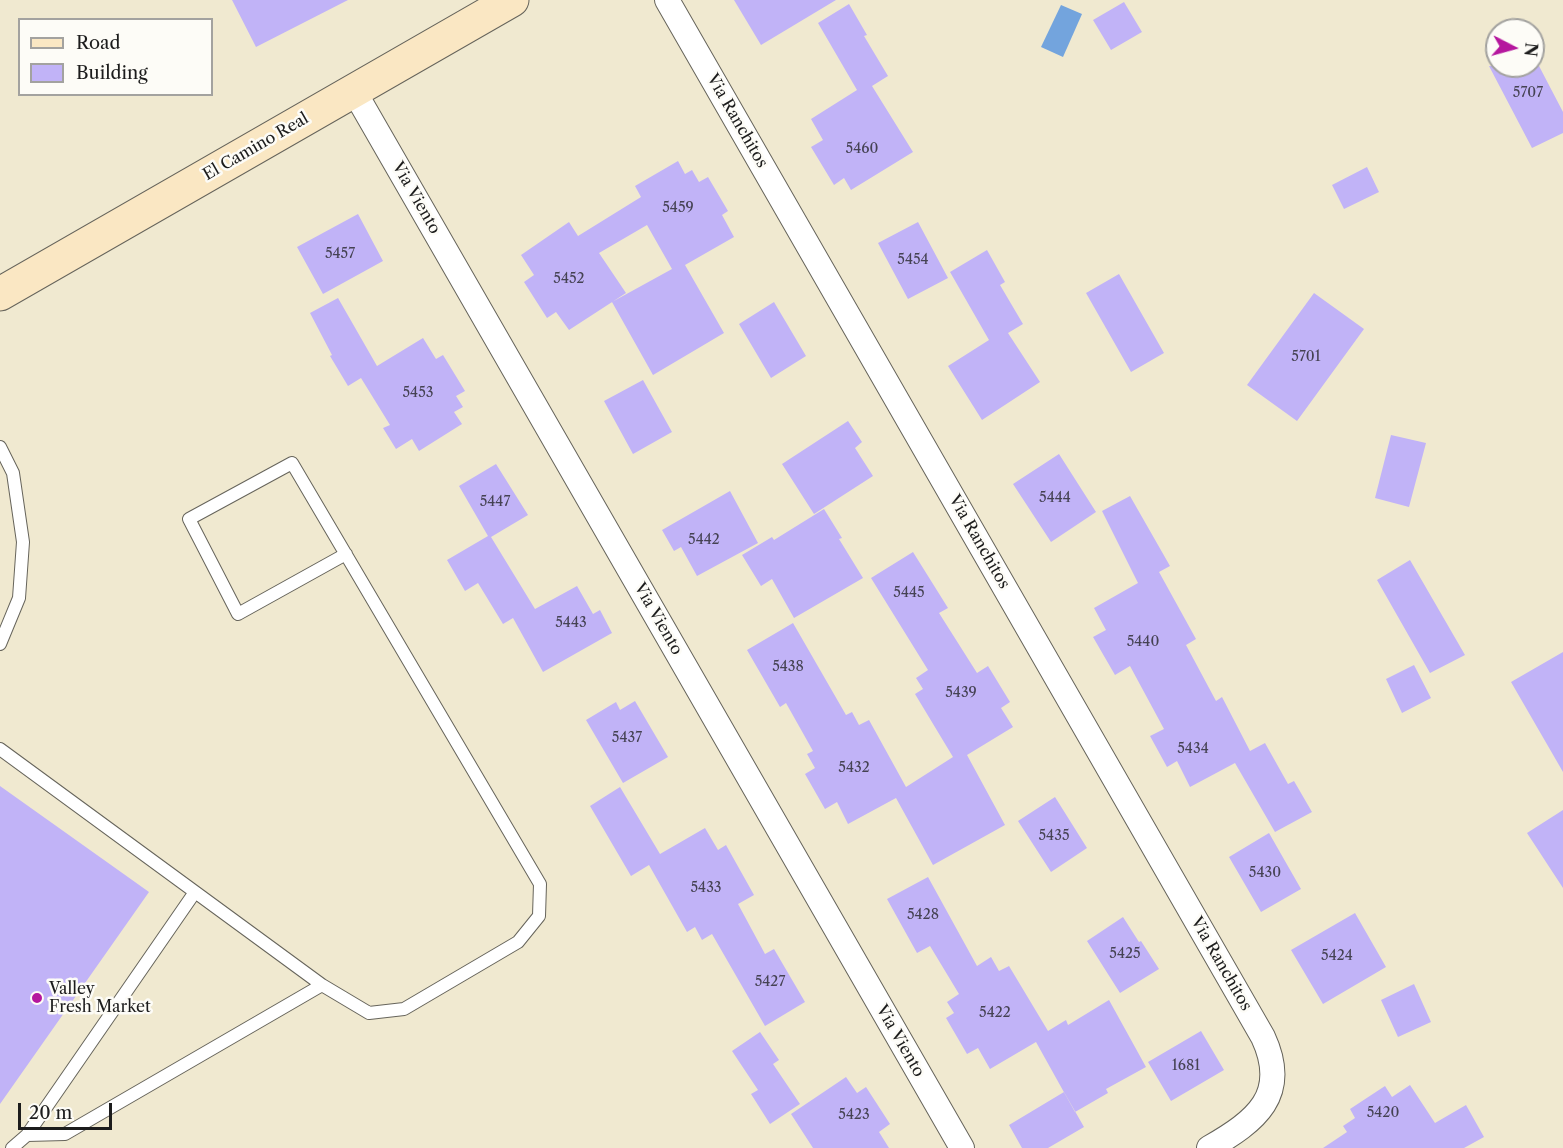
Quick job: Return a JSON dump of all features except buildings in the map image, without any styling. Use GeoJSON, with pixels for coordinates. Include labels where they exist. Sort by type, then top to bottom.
{"type":"FeatureCollection","features":[{"type":"Feature","properties":{"kind":"main road","name":"El Camino Real"},"geometry":{"type":"LineString","coordinates":[[0,294],[512,0]]}},
{"type":"Feature","properties":{"kind":"street","name":"Via Ranchitos"},"geometry":{"type":"LineString","coordinates":[[668,0],[1263,1037],[1272,1063],[1270,1090],[1258,1114],[1238,1131],[1209,1148]]}},
{"type":"Feature","properties":{"kind":"street","name":"Via Viento"},"geometry":{"type":"LineString","coordinates":[[354,91],[962,1148]]}},
{"type":"Feature","properties":{"kind":"lane"},"geometry":{"type":"LineString","coordinates":[[0,447],[13,473],[23,542],[19,598],[0,644]]}},
{"type":"Feature","properties":{"kind":"lane"},"geometry":{"type":"LineString","coordinates":[[0,749],[322,985],[369,1013],[404,1009],[518,942],[539,916],[540,884],[346,554],[292,463],[189,519],[238,614],[346,554]]}},
{"type":"Feature","properties":{"kind":"lane"},"geometry":{"type":"LineString","coordinates":[[12,1148],[27,1135],[195,892]]}},
{"type":"Feature","properties":{"kind":"lane"},"geometry":{"type":"LineString","coordinates":[[27,1135],[64,1134],[322,985]]}},
{"type":"Feature","properties":{"kind":"water"},"geometry":{"type":"Polygon","coordinates":[[[1061,5],[1082,14],[1063,57],[1041,47],[1061,5]]]}},
{"type":"Feature","properties":{"kind":"place","name":"Valley Fresh Market"},"geometry":{"type":"Point","coordinates":[37,998]}}]}
